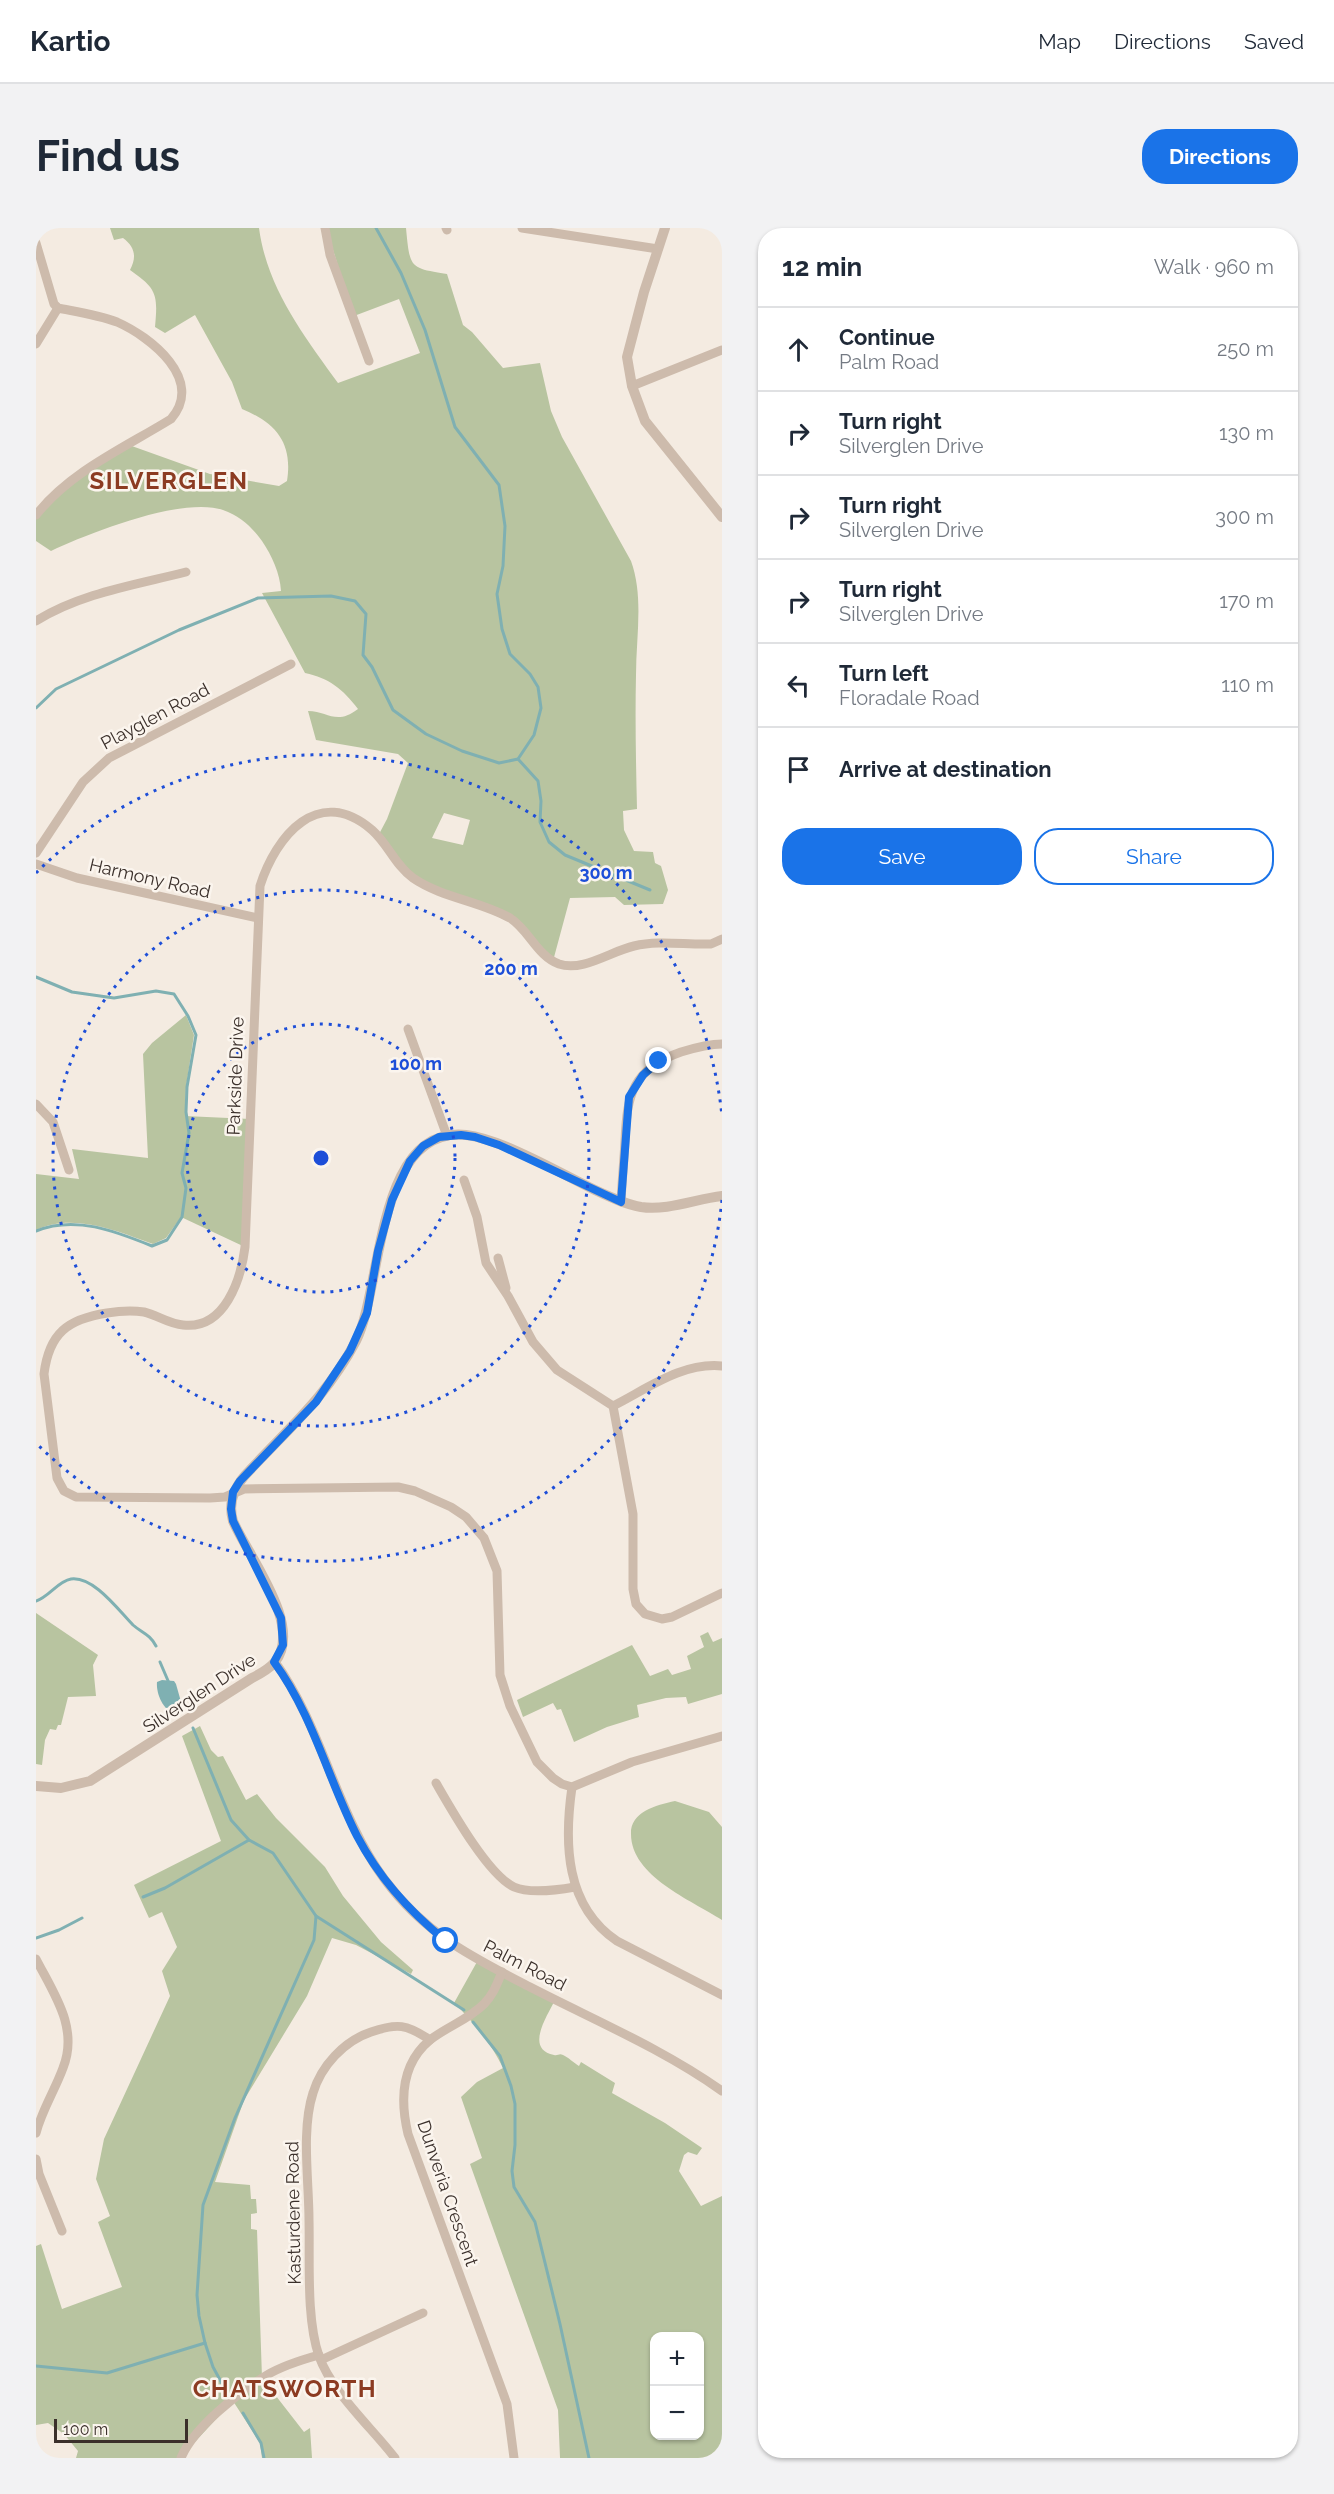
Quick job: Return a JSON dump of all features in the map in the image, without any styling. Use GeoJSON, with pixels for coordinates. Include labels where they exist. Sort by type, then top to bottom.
{"type":"FeatureCollection","features":[{"type":"Feature","properties":{"kind":"street"},"geometry":{"type":"LineString","coordinates":[[325,228],[330,255],[369,361]]}},
{"type":"Feature","properties":{"kind":"street"},"geometry":{"type":"LineString","coordinates":[[522,228],[658,249]]}},
{"type":"Feature","properties":{"kind":"street"},"geometry":{"type":"LineString","coordinates":[[665,228],[628,351],[628,367],[632,386],[645,421],[722,517]]}},
{"type":"Feature","properties":{"kind":"street"},"geometry":{"type":"LineString","coordinates":[[36,243],[51,298],[58,308],[110,320],[148,341],[169,360],[176,370],[182,395],[179,409],[171,419],[78,474],[36,514]]}},
{"type":"Feature","properties":{"kind":"street"},"geometry":{"type":"LineString","coordinates":[[36,344],[58,308]]}},
{"type":"Feature","properties":{"kind":"street"},"geometry":{"type":"LineString","coordinates":[[632,386],[722,350]]}},
{"type":"Feature","properties":{"kind":"street"},"geometry":{"type":"LineString","coordinates":[[36,621],[54,610],[92,596],[186,572]]}},
{"type":"Feature","properties":{"kind":"street","name":"Playglen Road"},"geometry":{"type":"LineString","coordinates":[[36,853],[83,782],[109,758],[291,664]]}},
{"type":"Feature","properties":{"kind":"street","name":"Parkside Drive"},"geometry":{"type":"LineString","coordinates":[[233,1492],[225,1497],[210,1498],[86,1498],[70,1495],[64,1491],[57,1478],[44,1374],[46,1360],[56,1338],[68,1325],[79,1319],[121,1311],[134,1311],[154,1315],[178,1325],[196,1325],[219,1312],[235,1290],[245,1247],[260,886],[267,864],[279,843],[291,829],[308,817],[321,812],[332,812],[353,818],[371,829],[403,870],[417,881],[508,917],[521,927],[545,955],[562,965],[588,962],[637,945],[711,944],[722,939]]}},
{"type":"Feature","properties":{"kind":"street","name":"Harmony Road"},"geometry":{"type":"LineString","coordinates":[[36,864],[77,878],[258,918]]}},
{"type":"Feature","properties":{"kind":"street"},"geometry":{"type":"LineString","coordinates":[[408,1029],[447,1136]]}},
{"type":"Feature","properties":{"kind":"street"},"geometry":{"type":"LineString","coordinates":[[621,1202],[627,1105],[637,1082],[650,1068],[669,1056],[690,1049],[722,1044]]}},
{"type":"Feature","properties":{"kind":"street"},"geometry":{"type":"LineString","coordinates":[[36,1104],[53,1122],[69,1170]]}},
{"type":"Feature","properties":{"kind":"street"},"geometry":{"type":"LineString","coordinates":[[233,1492],[244,1475],[316,1402],[350,1351],[367,1313],[378,1251],[402,1175],[417,1152],[432,1140],[447,1136],[475,1137],[499,1145],[621,1202],[644,1207],[722,1196]]}},
{"type":"Feature","properties":{"kind":"street"},"geometry":{"type":"LineString","coordinates":[[464,1180],[477,1217],[486,1263],[508,1296],[533,1342],[550,1363],[590,1393],[613,1406]]}},
{"type":"Feature","properties":{"kind":"street"},"geometry":{"type":"LineString","coordinates":[[498,1258],[508,1296]]}},
{"type":"Feature","properties":{"kind":"street"},"geometry":{"type":"LineString","coordinates":[[613,1406],[678,1374],[706,1366],[722,1366]]}},
{"type":"Feature","properties":{"kind":"street"},"geometry":{"type":"LineString","coordinates":[[613,1406],[633,1514],[633,1589],[636,1604],[645,1614],[657,1619],[672,1617],[722,1593]]}},
{"type":"Feature","properties":{"kind":"street"},"geometry":{"type":"LineString","coordinates":[[233,1492],[244,1489],[398,1487],[415,1491],[451,1507],[466,1517],[484,1538],[495,1564],[499,1590],[500,1675],[510,1706],[537,1762],[562,1784],[572,1787],[632,1762],[722,1736]]}},
{"type":"Feature","properties":{"kind":"street","name":"Silverglen Drive"},"geometry":{"type":"LineString","coordinates":[[36,1786],[61,1788],[90,1781],[274,1662],[283,1645],[281,1618],[233,1521],[231,1509],[233,1492]]}},
{"type":"Feature","properties":{"kind":"street","name":"Palm Road"},"geometry":{"type":"LineString","coordinates":[[274,1662],[309,1720],[357,1835],[386,1882],[419,1918],[446,1941],[671,2060],[722,2091]]}},
{"type":"Feature","properties":{"kind":"street"},"geometry":{"type":"LineString","coordinates":[[436,1783],[482,1855],[504,1881],[524,1890],[574,1887]]}},
{"type":"Feature","properties":{"kind":"street"},"geometry":{"type":"LineString","coordinates":[[572,1787],[568,1843],[574,1887],[586,1911],[605,1934],[722,1995]]}},
{"type":"Feature","properties":{"kind":"street"},"geometry":{"type":"LineString","coordinates":[[36,1959],[61,2007],[70,2038],[64,2066],[36,2133]]}},
{"type":"Feature","properties":{"kind":"street","name":"Dunveria Crescent"},"geometry":{"type":"LineString","coordinates":[[502,1972],[484,2005],[430,2040],[416,2054],[405,2080],[402,2096],[408,2134],[507,2404],[514,2458]]}},
{"type":"Feature","properties":{"kind":"street","name":"Kasturdene Road"},"geometry":{"type":"LineString","coordinates":[[395,2458],[329,2377],[320,2357],[312,2322],[307,2153],[309,2114],[312,2093],[319,2078],[333,2058],[347,2044],[387,2027],[402,2026],[430,2040]]}},
{"type":"Feature","properties":{"kind":"street"},"geometry":{"type":"LineString","coordinates":[[36,2159],[39,2174],[62,2231]]}},
{"type":"Feature","properties":{"kind":"street"},"geometry":{"type":"LineString","coordinates":[[181,2458],[195,2434],[266,2376],[320,2357],[423,2313]]}},
{"type":"Feature","properties":{"kind":"green space"},"geometry":{"type":"Polygon","coordinates":[[[110,228],[259,228],[263,250],[279,291],[300,329],[338,383],[420,353],[399,299],[354,316],[326,228],[406,228],[409,251],[414,264],[425,270],[447,274],[463,325],[472,332],[503,368],[540,363],[551,411],[562,437],[631,561],[635,575],[638,603],[637,809],[623,811],[624,830],[634,851],[653,852],[655,863],[661,866],[668,890],[663,904],[624,905],[615,897],[570,898],[553,961],[521,927],[417,880],[378,836],[387,819],[408,763],[398,754],[316,740],[308,711],[338,717],[358,709],[335,685],[305,673],[262,593],[281,591],[272,559],[254,531],[235,515],[206,507],[185,508],[136,518],[51,551],[36,541],[36,515],[69,482],[129,445],[210,474],[279,486],[287,481],[287,456],[280,436],[264,421],[242,409],[232,382],[195,315],[165,333],[155,327],[156,299],[154,293],[146,282],[130,270],[134,261],[134,252],[130,245],[123,238],[114,240],[110,228]],[[444,813],[432,838],[463,845],[470,820],[444,813]]]}},
{"type":"Feature","properties":{"kind":"green space"},"geometry":{"type":"Polygon","coordinates":[[[186,1015],[194,1035],[186,1087],[185,1116],[250,1119],[245,1247],[181,1217],[166,1238],[153,1244],[110,1229],[80,1223],[50,1225],[36,1230],[36,1174],[79,1179],[72,1149],[148,1158],[143,1054],[152,1043],[186,1015]]]}},
{"type":"Feature","properties":{"kind":"green space"},"geometry":{"type":"Polygon","coordinates":[[[36,1613],[98,1655],[93,1665],[96,1696],[68,1697],[61,1725],[58,1725],[56,1730],[50,1729],[45,1740],[42,1765],[36,1764],[36,1613]]]}},
{"type":"Feature","properties":{"kind":"green space"},"geometry":{"type":"Polygon","coordinates":[[[708,1632],[713,1642],[722,1638],[722,1694],[688,1704],[686,1697],[666,1698],[637,1705],[639,1717],[607,1727],[574,1742],[561,1709],[557,1710],[553,1703],[523,1717],[517,1700],[632,1645],[650,1676],[668,1669],[672,1675],[691,1669],[687,1656],[704,1647],[700,1636],[708,1632]]]}},
{"type":"Feature","properties":{"kind":"green space"},"geometry":{"type":"Polygon","coordinates":[[[200,1726],[211,1750],[218,1757],[223,1756],[246,1800],[257,1794],[276,1818],[325,1867],[343,1896],[381,1942],[413,1970],[411,1974],[356,1945],[332,1938],[307,1996],[244,2100],[215,2182],[250,2185],[251,2199],[256,2199],[257,2213],[251,2214],[251,2229],[257,2230],[262,2378],[304,2432],[310,2428],[312,2458],[262,2458],[260,2443],[233,2401],[180,2458],[76,2458],[78,2451],[64,2434],[48,2423],[36,2425],[36,2246],[41,2244],[62,2309],[122,2287],[98,2222],[110,2216],[96,2179],[104,2139],[170,1996],[162,1971],[177,1947],[162,1912],[149,1918],[134,1885],[221,1841],[182,1736],[200,1726]]]}},
{"type":"Feature","properties":{"kind":"green space"},"geometry":{"type":"Polygon","coordinates":[[[675,1801],[709,1812],[722,1827],[722,1920],[665,1885],[641,1862],[634,1849],[632,1826],[639,1815],[652,1807],[675,1801]]]}},
{"type":"Feature","properties":{"kind":"green space"},"geometry":{"type":"Polygon","coordinates":[[[478,1960],[555,2000],[544,2022],[539,2039],[545,2052],[563,2055],[579,2066],[581,2062],[615,2083],[612,2093],[665,2123],[702,2148],[697,2155],[688,2152],[684,2155],[679,2171],[701,2206],[722,2196],[722,2458],[560,2458],[558,2410],[470,2164],[482,2158],[461,2097],[477,2082],[503,2068],[494,2051],[454,2003],[478,1960]]]}},
{"type":"Feature","properties":{"kind":"water"},"geometry":{"type":"Polygon","coordinates":[[[174,1681],[176,1684],[182,1712],[175,1714],[164,1705],[157,1687],[157,1682],[174,1681]]]}},
{"type":"Feature","properties":{"kind":"waterway"},"geometry":{"type":"LineString","coordinates":[[36,708],[56,689],[179,630],[258,598],[331,596],[355,601],[366,614],[363,655],[372,667],[393,710],[426,734],[462,751],[499,763],[518,759],[534,735],[541,708],[538,687],[530,674],[510,654],[502,629],[497,594],[503,566],[505,526],[499,485],[455,427],[425,330],[401,273],[376,228]]}},
{"type":"Feature","properties":{"kind":"waterway"},"geometry":{"type":"LineString","coordinates":[[518,759],[538,781],[541,801],[540,822],[549,842],[565,855],[650,890]]}},
{"type":"Feature","properties":{"kind":"waterway"},"geometry":{"type":"LineString","coordinates":[[36,977],[72,992],[114,998],[156,991],[174,994],[188,1016],[196,1035],[187,1087],[186,1112],[189,1133],[182,1173],[186,1188],[182,1217],[167,1240],[152,1246],[109,1230],[80,1225],[65,1224],[36,1231]]}},
{"type":"Feature","properties":{"kind":"waterway"},"geometry":{"type":"LineString","coordinates":[[36,1601],[66,1580],[80,1580],[97,1589],[156,1646]]}},
{"type":"Feature","properties":{"kind":"waterway"},"geometry":{"type":"LineString","coordinates":[[160,1662],[169,1683]]}},
{"type":"Feature","properties":{"kind":"waterway"},"geometry":{"type":"LineString","coordinates":[[193,1728],[231,1820],[249,1840],[273,1853],[316,1916],[314,1940],[235,2118],[203,2205],[197,2295],[199,2316],[213,2367],[225,2389]]}},
{"type":"Feature","properties":{"kind":"waterway"},"geometry":{"type":"LineString","coordinates":[[143,1897],[165,1888],[249,1840]]}},
{"type":"Feature","properties":{"kind":"waterway"},"geometry":{"type":"LineString","coordinates":[[316,1916],[464,2010]]}},
{"type":"Feature","properties":{"kind":"waterway"},"geometry":{"type":"LineString","coordinates":[[36,1938],[59,1930],[82,1918]]}},
{"type":"Feature","properties":{"kind":"waterway"},"geometry":{"type":"LineString","coordinates":[[473,2022],[500,2056],[511,2086],[515,2104],[515,2145],[512,2171],[514,2187],[535,2222],[589,2458]]}},
{"type":"Feature","properties":{"kind":"waterway"},"geometry":{"type":"LineString","coordinates":[[36,2366],[107,2373],[205,2343]]}},
{"type":"Feature","properties":{"kind":"waterway"},"geometry":{"type":"LineString","coordinates":[[243,2413],[261,2443],[264,2458]]}},
{"type":"Feature","properties":{"kind":"district","name":"SILVERGLEN"},"geometry":{"type":"Point","coordinates":[169,480]}},
{"type":"Feature","properties":{"kind":"district","name":"CHATSWORTH"},"geometry":{"type":"Point","coordinates":[285,2388]}},
{"type":"Feature","properties":{"kind":"route"},"geometry":{"type":"LineString","coordinates":[[446,1941],[419,1918],[386,1882],[371,1860],[333,1781],[309,1720],[286,1678],[274,1662],[283,1645],[281,1618],[233,1521],[231,1515],[233,1492],[240,1481],[310,1409],[350,1351],[367,1313],[378,1251],[392,1200],[402,1175],[417,1152],[439,1137],[461,1135],[475,1137],[499,1145],[621,1202],[629,1097],[637,1082],[659,1061]]}}]}
